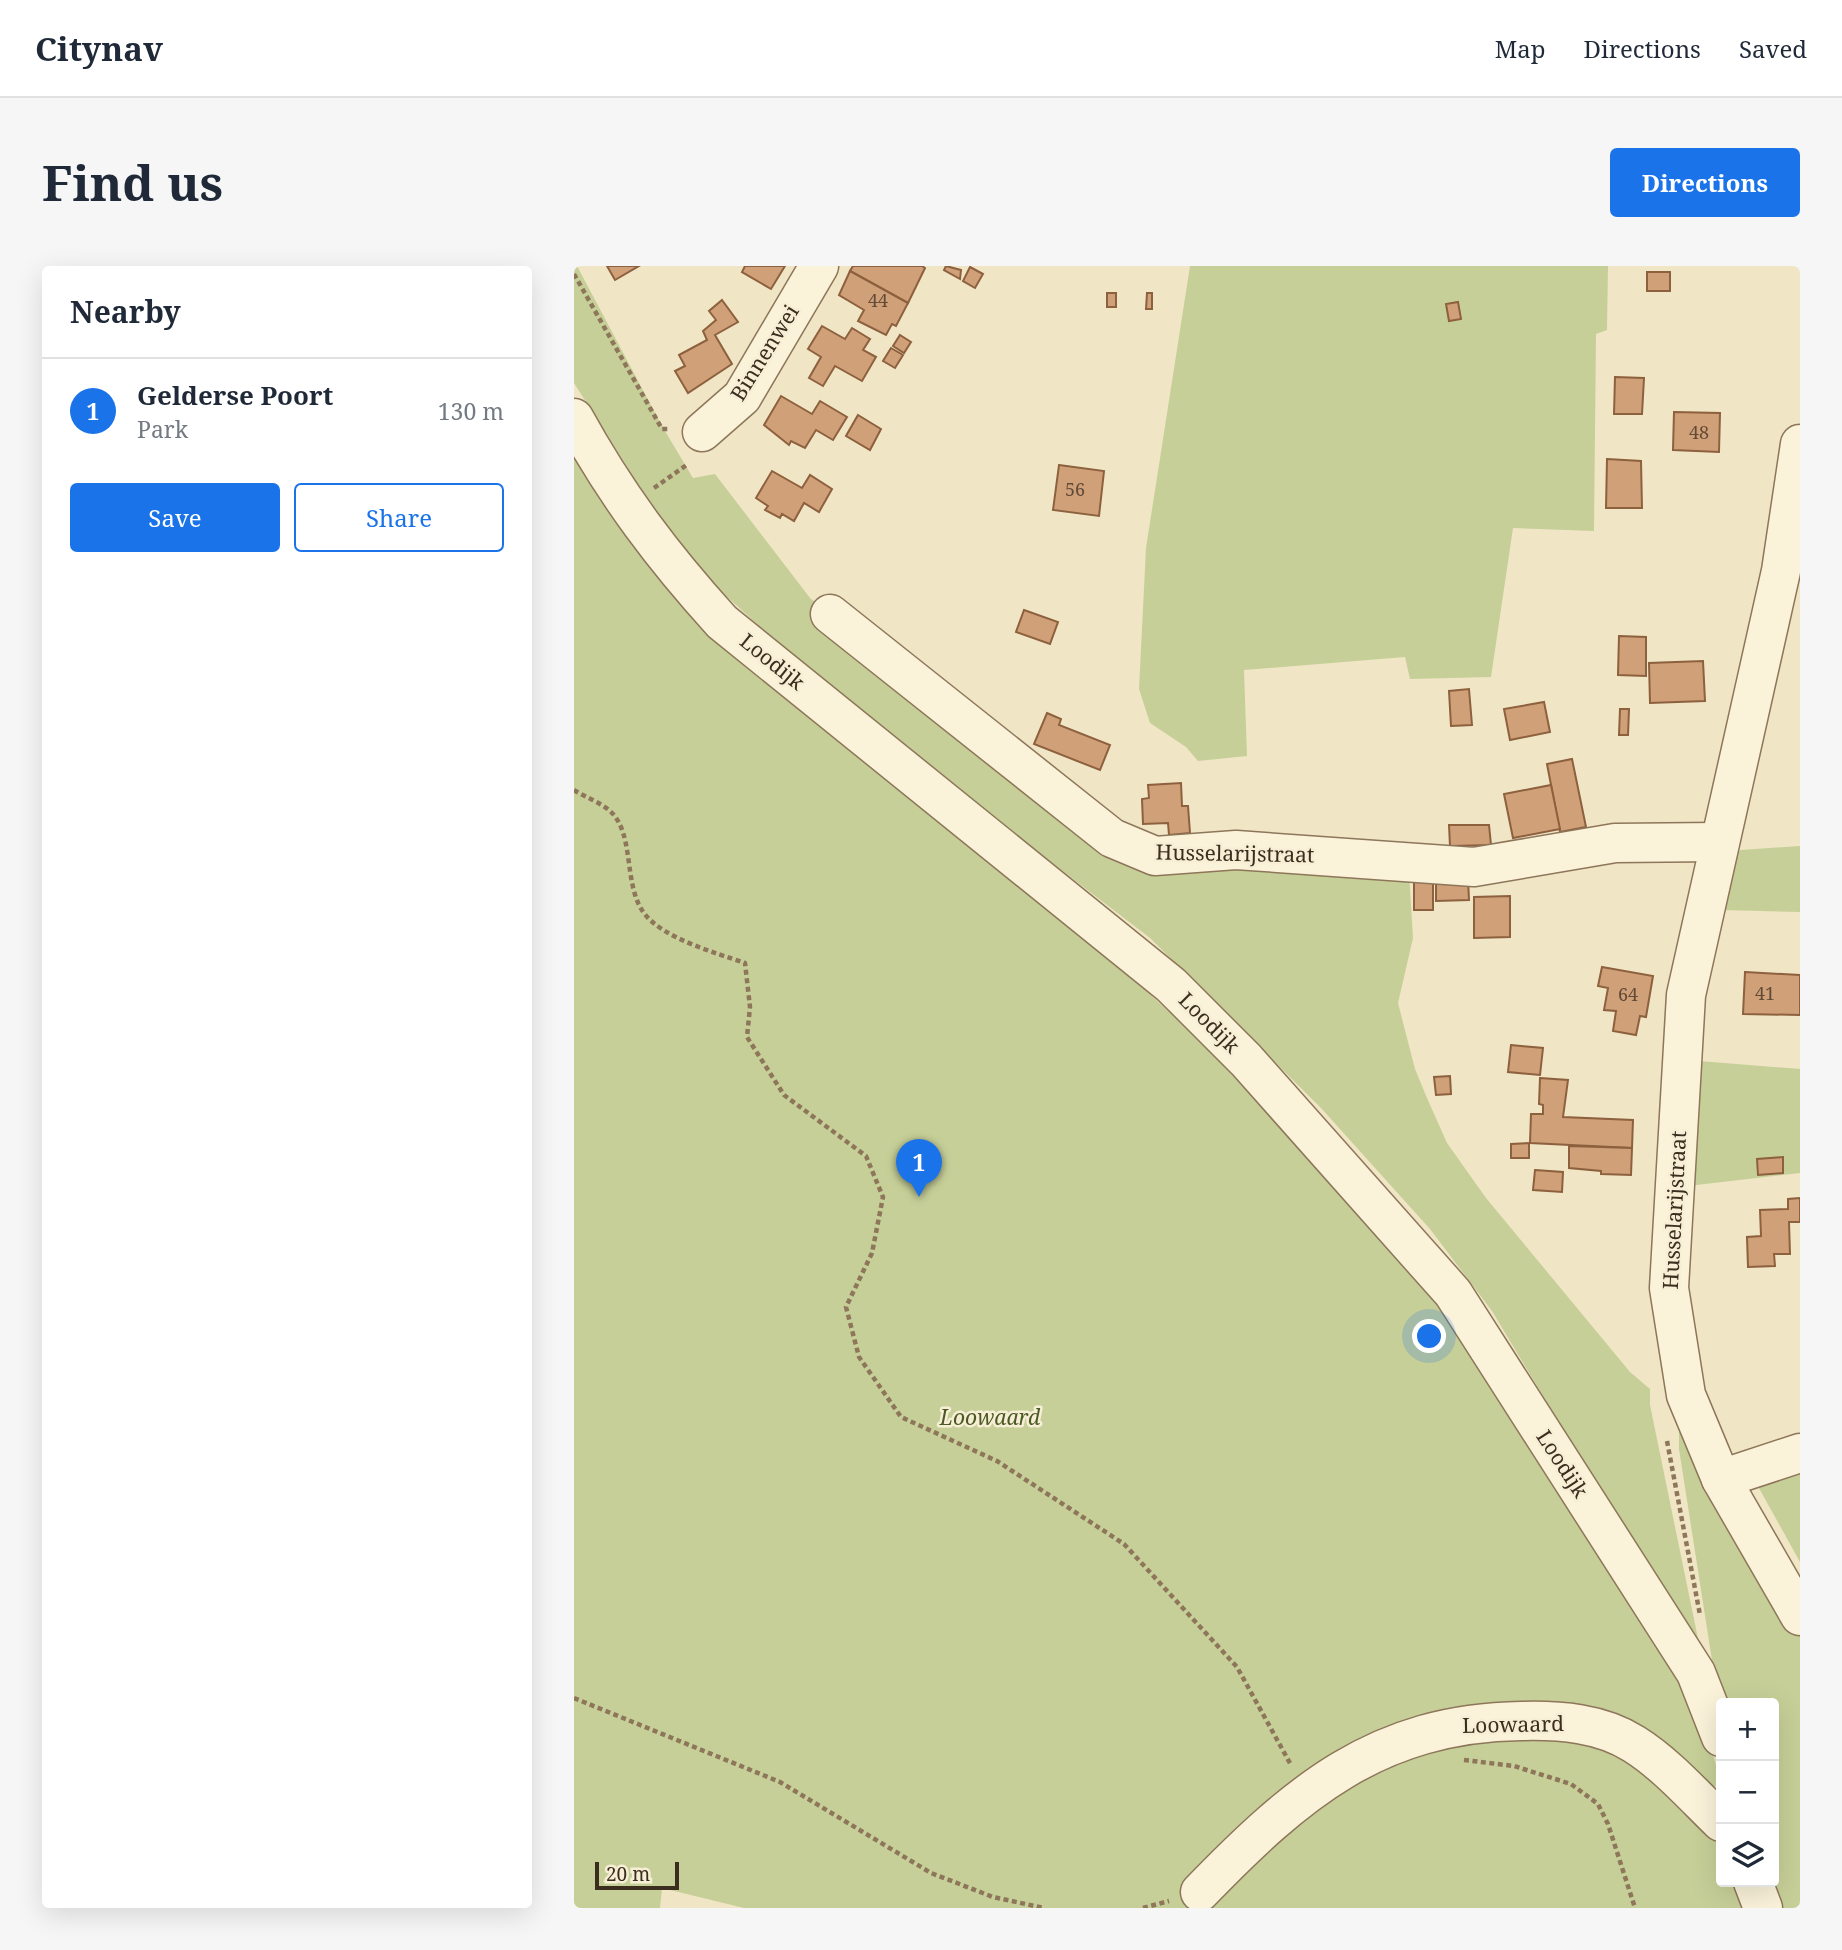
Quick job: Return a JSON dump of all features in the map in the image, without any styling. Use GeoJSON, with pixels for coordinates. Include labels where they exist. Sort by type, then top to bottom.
{"type":"FeatureCollection","features":[{"type":"Feature","properties":{"kind":"street","name":"Binnenwei"},"geometry":{"type":"LineString","coordinates":[[702,432],[742,397],[818,266]]}},
{"type":"Feature","properties":{"kind":"street","name":"Loodijk"},"geometry":{"type":"LineString","coordinates":[[574,418],[606,476],[668,562],[722,622],[1171,985],[1246,1060],[1453,1293],[1696,1673],[1716,1724]]}},
{"type":"Feature","properties":{"kind":"street","name":"Husselarijstraat"},"geometry":{"type":"LineString","coordinates":[[1800,444],[1781,571],[1718,842],[1686,995],[1669,1288],[1686,1395],[1721,1479],[1800,1616]]}},
{"type":"Feature","properties":{"kind":"street","name":"Husselarijstraat"},"geometry":{"type":"LineString","coordinates":[[830,614],[1112,838],[1155,856],[1237,850],[1474,867],[1615,843],[1718,842]]}},
{"type":"Feature","properties":{"kind":"street"},"geometry":{"type":"LineString","coordinates":[[1721,1479],[1800,1453]]}},
{"type":"Feature","properties":{"kind":"street","name":"Loowaard"},"geometry":{"type":"LineString","coordinates":[[1200,1892],[1257,1833],[1328,1776],[1419,1734],[1477,1721],[1539,1721],[1591,1725],[1634,1744],[1716,1818]]}},
{"type":"Feature","properties":{"kind":"street"},"geometry":{"type":"LineString","coordinates":[[1756,1887],[1763,1908]]}},
{"type":"Feature","properties":{"kind":"path"},"geometry":{"type":"LineString","coordinates":[[574,274],[662,429],[702,432]]}},
{"type":"Feature","properties":{"kind":"path"},"geometry":{"type":"LineString","coordinates":[[574,790],[611,812],[625,835],[627,867],[644,914],[685,943],[744,963],[750,1007],[747,1037],[784,1095],[866,1156],[883,1197],[872,1253],[846,1307],[859,1357],[901,1417],[997,1461],[1124,1544],[1237,1667],[1305,1795]]}},
{"type":"Feature","properties":{"kind":"path"},"geometry":{"type":"LineString","coordinates":[[1667,1432],[1701,1617]]}},
{"type":"Feature","properties":{"kind":"path"},"geometry":{"type":"LineString","coordinates":[[574,1698],[780,1782],[931,1873],[993,1896],[1044,1908]]}},
{"type":"Feature","properties":{"kind":"path"},"geometry":{"type":"LineString","coordinates":[[1460,1759],[1514,1766],[1571,1784],[1598,1804],[1608,1824],[1635,1908]]}},
{"type":"Feature","properties":{"kind":"green space"},"geometry":{"type":"Polygon","coordinates":[[[574,266],[577,266],[662,426],[693,478],[715,474],[810,598],[1115,856],[1299,862],[1409,872],[1413,938],[1398,1003],[1415,1069],[1447,1143],[1486,1198],[1630,1372],[1650,1389],[1650,1405],[1703,1663],[1492,1311],[1430,1229],[1321,1108],[1150,938],[851,709],[703,575],[667,530],[574,383],[574,266]]]}},
{"type":"Feature","properties":{"kind":"green space"},"geometry":{"type":"Polygon","coordinates":[[[1190,266],[1608,266],[1607,330],[1596,334],[1594,531],[1513,528],[1491,677],[1410,679],[1405,657],[1244,670],[1247,756],[1198,761],[1186,747],[1150,723],[1139,689],[1146,548],[1190,266]]]}},
{"type":"Feature","properties":{"kind":"green space","name":"Loowaard"},"geometry":{"type":"Polygon","coordinates":[[[574,442],[602,492],[1240,1077],[1466,1331],[1702,1719],[1716,1765],[1716,1786],[1710,1791],[1633,1756],[1699,1814],[1716,1836],[1716,1887],[1737,1887],[1743,1908],[744,1908],[662,1888],[660,1908],[574,1908],[574,442]]]}},
{"type":"Feature","properties":{"kind":"green space"},"geometry":{"type":"Polygon","coordinates":[[[1800,846],[1800,912],[1721,910],[1730,856],[1741,850],[1800,846]]]}},
{"type":"Feature","properties":{"kind":"green space"},"geometry":{"type":"Polygon","coordinates":[[[1699,1061],[1800,1069],[1800,1173],[1688,1186],[1699,1061]]]}},
{"type":"Feature","properties":{"kind":"green space"},"geometry":{"type":"Polygon","coordinates":[[[1679,1389],[1800,1633],[1800,1908],[1776,1908],[1768,1887],[1779,1887],[1779,1698],[1720,1698],[1716,1686],[1679,1449],[1679,1389]]]}},
{"type":"Feature","properties":{"kind":"green space"},"geometry":{"type":"Polygon","coordinates":[[[1800,1444],[1800,1562],[1744,1461],[1800,1444]]]}},
{"type":"Feature","properties":{"kind":"building"},"geometry":{"type":"Polygon","coordinates":[[[607,266],[639,266],[615,280],[607,266]]]}},
{"type":"Feature","properties":{"kind":"building"},"geometry":{"type":"Polygon","coordinates":[[[745,266],[785,266],[771,289],[742,272],[745,266]]]}},
{"type":"Feature","properties":{"kind":"building"},"geometry":{"type":"Polygon","coordinates":[[[853,266],[925,268],[908,303],[850,271],[853,266]]]}},
{"type":"Feature","properties":{"kind":"building"},"geometry":{"type":"Polygon","coordinates":[[[946,266],[961,270],[960,279],[944,270],[946,266]]]}},
{"type":"Feature","properties":{"kind":"building"},"geometry":{"type":"Polygon","coordinates":[[[970,267],[983,274],[975,288],[963,281],[970,267]]]}},
{"type":"Feature","properties":{"kind":"building"},"geometry":{"type":"Polygon","coordinates":[[[850,271],[908,303],[896,326],[892,324],[886,335],[858,321],[864,310],[839,295],[850,271]]]}},
{"type":"Feature","properties":{"kind":"building"},"geometry":{"type":"Polygon","coordinates":[[[1647,272],[1670,272],[1670,291],[1647,291],[1647,272]]]}},
{"type":"Feature","properties":{"kind":"building"},"geometry":{"type":"Polygon","coordinates":[[[1107,293],[1116,293],[1116,307],[1107,307],[1107,293]]]}},
{"type":"Feature","properties":{"kind":"building"},"geometry":{"type":"Polygon","coordinates":[[[1147,293],[1152,293],[1152,309],[1146,309],[1147,293]]]}},
{"type":"Feature","properties":{"kind":"building"},"geometry":{"type":"Polygon","coordinates":[[[722,300],[738,322],[715,335],[732,364],[688,393],[675,371],[685,366],[679,355],[707,340],[703,331],[716,320],[709,311],[722,300]]]}},
{"type":"Feature","properties":{"kind":"building"},"geometry":{"type":"Polygon","coordinates":[[[1458,302],[1461,319],[1449,321],[1446,304],[1458,302]]]}},
{"type":"Feature","properties":{"kind":"building"},"geometry":{"type":"Polygon","coordinates":[[[822,326],[845,339],[852,328],[870,339],[863,350],[876,357],[862,381],[835,366],[823,386],[809,378],[821,357],[808,349],[822,326]]]}},
{"type":"Feature","properties":{"kind":"building"},"geometry":{"type":"Polygon","coordinates":[[[900,335],[911,342],[904,353],[893,346],[900,335]]]}},
{"type":"Feature","properties":{"kind":"building"},"geometry":{"type":"Polygon","coordinates":[[[891,348],[903,355],[895,368],[883,361],[891,348]]]}},
{"type":"Feature","properties":{"kind":"building"},"geometry":{"type":"Polygon","coordinates":[[[1615,377],[1644,378],[1642,414],[1614,414],[1615,377]]]}},
{"type":"Feature","properties":{"kind":"building"},"geometry":{"type":"Polygon","coordinates":[[[781,396],[812,414],[820,401],[847,417],[833,440],[816,430],[805,448],[791,441],[789,445],[764,425],[781,396]]]}},
{"type":"Feature","properties":{"kind":"building"},"geometry":{"type":"Polygon","coordinates":[[[1674,412],[1720,413],[1719,452],[1673,450],[1674,412]]]}},
{"type":"Feature","properties":{"kind":"building"},"geometry":{"type":"Polygon","coordinates":[[[858,415],[881,429],[870,450],[846,436],[858,415]]]}},
{"type":"Feature","properties":{"kind":"building"},"geometry":{"type":"Polygon","coordinates":[[[1607,459],[1641,461],[1642,508],[1606,508],[1607,459]]]}},
{"type":"Feature","properties":{"kind":"building"},"geometry":{"type":"Polygon","coordinates":[[[1059,465],[1104,471],[1099,516],[1053,510],[1059,465]]]}},
{"type":"Feature","properties":{"kind":"building"},"geometry":{"type":"Polygon","coordinates":[[[772,471],[802,488],[810,475],[832,489],[819,512],[804,503],[794,521],[782,514],[780,518],[765,510],[768,506],[756,498],[772,471]]]}},
{"type":"Feature","properties":{"kind":"building"},"geometry":{"type":"Polygon","coordinates":[[[1024,610],[1058,622],[1050,644],[1016,632],[1024,610]]]}},
{"type":"Feature","properties":{"kind":"building"},"geometry":{"type":"Polygon","coordinates":[[[1619,636],[1646,637],[1646,676],[1618,675],[1619,636]]]}},
{"type":"Feature","properties":{"kind":"building"},"geometry":{"type":"Polygon","coordinates":[[[1703,661],[1705,701],[1650,703],[1649,663],[1703,661]]]}},
{"type":"Feature","properties":{"kind":"building"},"geometry":{"type":"Polygon","coordinates":[[[1469,689],[1472,725],[1451,726],[1449,691],[1469,689]]]}},
{"type":"Feature","properties":{"kind":"building"},"geometry":{"type":"Polygon","coordinates":[[[1544,702],[1550,732],[1510,740],[1504,709],[1544,702]]]}},
{"type":"Feature","properties":{"kind":"building"},"geometry":{"type":"Polygon","coordinates":[[[1620,709],[1629,709],[1628,735],[1619,735],[1620,709]]]}},
{"type":"Feature","properties":{"kind":"building"},"geometry":{"type":"Polygon","coordinates":[[[1047,713],[1061,719],[1059,725],[1110,745],[1100,770],[1034,744],[1047,713]]]}},
{"type":"Feature","properties":{"kind":"building"},"geometry":{"type":"Polygon","coordinates":[[[1572,759],[1586,827],[1560,832],[1547,764],[1572,759]]]}},
{"type":"Feature","properties":{"kind":"building"},"geometry":{"type":"Polygon","coordinates":[[[1181,783],[1182,806],[1188,806],[1190,833],[1169,835],[1168,823],[1143,824],[1142,799],[1149,798],[1148,785],[1181,783]]]}},
{"type":"Feature","properties":{"kind":"building"},"geometry":{"type":"Polygon","coordinates":[[[1551,785],[1560,829],[1513,838],[1504,794],[1551,785]]]}},
{"type":"Feature","properties":{"kind":"building"},"geometry":{"type":"Polygon","coordinates":[[[1449,825],[1489,825],[1491,845],[1450,846],[1449,825]]]}},
{"type":"Feature","properties":{"kind":"building"},"geometry":{"type":"Polygon","coordinates":[[[1468,878],[1469,900],[1436,901],[1436,879],[1468,878]]]}},
{"type":"Feature","properties":{"kind":"building"},"geometry":{"type":"Polygon","coordinates":[[[1414,881],[1433,881],[1433,910],[1414,910],[1414,881]]]}},
{"type":"Feature","properties":{"kind":"building"},"geometry":{"type":"Polygon","coordinates":[[[1510,896],[1510,937],[1474,938],[1474,897],[1510,896]]]}},
{"type":"Feature","properties":{"kind":"building"},"geometry":{"type":"Polygon","coordinates":[[[1602,967],[1653,976],[1646,1017],[1640,1016],[1636,1035],[1613,1031],[1616,1011],[1604,1010],[1608,988],[1598,986],[1602,967]]]}},
{"type":"Feature","properties":{"kind":"building"},"geometry":{"type":"Polygon","coordinates":[[[1745,972],[1800,975],[1800,1015],[1743,1014],[1745,972]]]}},
{"type":"Feature","properties":{"kind":"building"},"geometry":{"type":"Polygon","coordinates":[[[1511,1045],[1543,1048],[1540,1075],[1508,1072],[1511,1045]]]}},
{"type":"Feature","properties":{"kind":"building"},"geometry":{"type":"Polygon","coordinates":[[[1450,1076],[1451,1094],[1436,1095],[1434,1077],[1450,1076]]]}},
{"type":"Feature","properties":{"kind":"building"},"geometry":{"type":"Polygon","coordinates":[[[1540,1078],[1568,1080],[1563,1117],[1633,1120],[1632,1148],[1530,1143],[1531,1114],[1543,1114],[1543,1105],[1539,1104],[1540,1078]]]}},
{"type":"Feature","properties":{"kind":"building"},"geometry":{"type":"Polygon","coordinates":[[[1529,1143],[1529,1158],[1511,1158],[1511,1144],[1529,1143]]]}},
{"type":"Feature","properties":{"kind":"building"},"geometry":{"type":"Polygon","coordinates":[[[1569,1146],[1632,1148],[1631,1175],[1601,1174],[1601,1171],[1569,1168],[1569,1146]]]}},
{"type":"Feature","properties":{"kind":"building"},"geometry":{"type":"Polygon","coordinates":[[[1783,1157],[1783,1173],[1758,1175],[1757,1159],[1783,1157]]]}},
{"type":"Feature","properties":{"kind":"building"},"geometry":{"type":"Polygon","coordinates":[[[1535,1170],[1563,1172],[1562,1192],[1533,1190],[1535,1170]]]}},
{"type":"Feature","properties":{"kind":"building"},"geometry":{"type":"Polygon","coordinates":[[[1800,1198],[1800,1222],[1789,1222],[1790,1254],[1774,1254],[1775,1266],[1748,1267],[1747,1237],[1761,1236],[1760,1210],[1788,1209],[1788,1199],[1800,1198]]]}},
{"type":"Feature","properties":{"kind":"place","name":"Gelderse Poort"},"geometry":{"type":"Point","coordinates":[919,1197]}}]}
